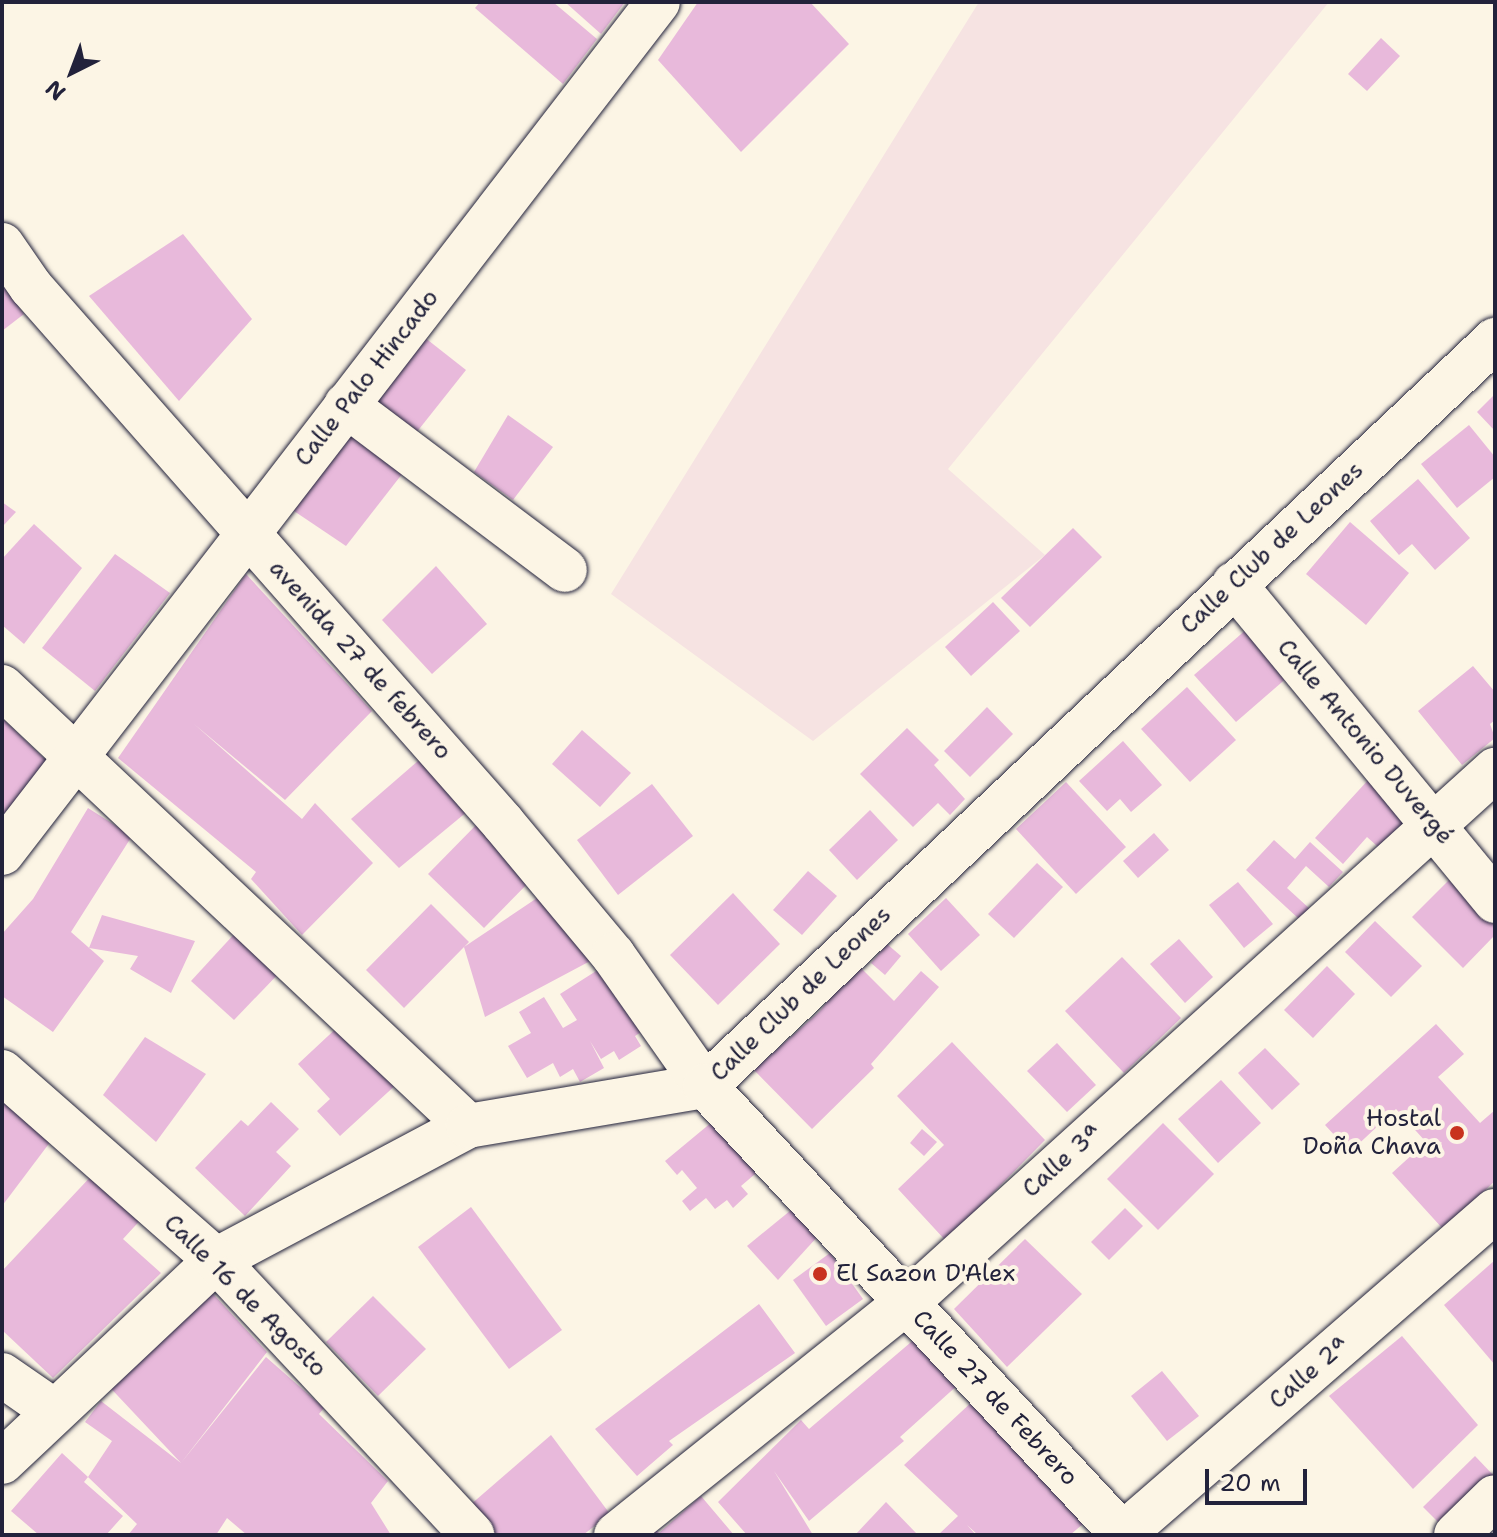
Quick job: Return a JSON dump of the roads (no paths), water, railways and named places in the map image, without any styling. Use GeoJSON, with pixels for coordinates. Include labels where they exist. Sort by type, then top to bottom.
{"type":"FeatureCollection","features":[{"type":"Feature","properties":{"kind":"street","name":"Calle Palo Hincado"},"geometry":{"type":"LineString","coordinates":[[2,853],[658,2]]}},
{"type":"Feature","properties":{"kind":"street","name":"avenida 27 de febrero"},"geometry":{"type":"LineString","coordinates":[[2,245],[31,287],[246,534],[358,653],[613,955],[705,1086]]}},
{"type":"Feature","properties":{"kind":"street","name":"Calle Club de Leones"},"geometry":{"type":"LineString","coordinates":[[2,1462],[216,1260],[468,1126],[705,1086],[1495,340]]}},
{"type":"Feature","properties":{"kind":"street"},"geometry":{"type":"LineString","coordinates":[[346,405],[565,570]]}},
{"type":"Feature","properties":{"kind":"street","name":"Calle Antonio Duvergé"},"geometry":{"type":"LineString","coordinates":[[1234,584],[1495,901]]}},
{"type":"Feature","properties":{"kind":"street"},"geometry":{"type":"LineString","coordinates":[[2,687],[468,1126]]}},
{"type":"Feature","properties":{"kind":"street","name":"Calle 3ª"},"geometry":{"type":"LineString","coordinates":[[616,1535],[906,1302],[1495,770]]}},
{"type":"Feature","properties":{"kind":"street","name":"Calle 16 de Agosto"},"geometry":{"type":"LineString","coordinates":[[2,1072],[216,1260],[472,1535]]}},
{"type":"Feature","properties":{"kind":"street","name":"Calle 27 de Febrero"},"geometry":{"type":"LineString","coordinates":[[705,1086],[1122,1535]]}},
{"type":"Feature","properties":{"kind":"street","name":"Calle 2ª"},"geometry":{"type":"LineString","coordinates":[[1122,1535],[1495,1211]]}},
{"type":"Feature","properties":{"kind":"street"},"geometry":{"type":"LineString","coordinates":[[2,1375],[54,1411]]}},
{"type":"Feature","properties":{"kind":"street"},"geometry":{"type":"LineString","coordinates":[[1456,1535],[1495,1497]]}},
{"type":"Feature","properties":{"kind":"place","name":"Hostal Doña Chava"},"geometry":{"type":"Point","coordinates":[1457,1133]}},
{"type":"Feature","properties":{"kind":"place","name":"El Sazon D'Alex"},"geometry":{"type":"Point","coordinates":[820,1274]}}]}
